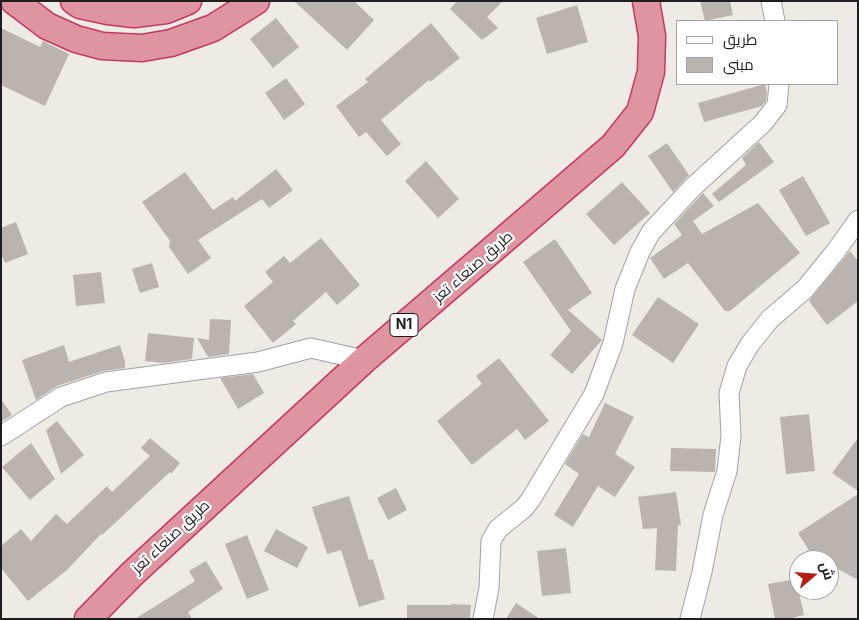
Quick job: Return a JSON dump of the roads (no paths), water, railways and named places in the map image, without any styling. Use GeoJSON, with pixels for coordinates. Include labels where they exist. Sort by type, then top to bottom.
{"type":"FeatureCollection","features":[{"type":"Feature","properties":{"kind":"highway"},"geometry":{"type":"LineString","coordinates":[[14,1],[48,26],[76,39],[102,46],[142,48],[171,44],[213,28],[256,1]]}},
{"type":"Feature","properties":{"kind":"highway"},"geometry":{"type":"LineString","coordinates":[[74,1],[80,5],[134,14],[166,10],[188,1]]}},
{"type":"Feature","properties":{"kind":"highway","name":"طريق صنعاء تعز"},"geometry":{"type":"LineString","coordinates":[[88,619],[132,574],[364,360],[614,146],[640,112],[651,72],[652,36],[646,1]]}},
{"type":"Feature","properties":{"kind":"street"},"geometry":{"type":"LineString","coordinates":[[771,1],[774,20]]}},
{"type":"Feature","properties":{"kind":"street"},"geometry":{"type":"LineString","coordinates":[[483,619],[489,588],[491,541],[498,529],[532,499],[594,394],[613,343],[625,289],[640,252],[651,232],[692,188],[763,123],[776,105],[779,85]]}},
{"type":"Feature","properties":{"kind":"street"},"geometry":{"type":"LineString","coordinates":[[690,619],[702,572],[712,515],[726,471],[731,436],[729,393],[737,366],[750,344],[770,319],[805,289],[858,220]]}},
{"type":"Feature","properties":{"kind":"street"},"geometry":{"type":"LineString","coordinates":[[1,436],[61,397],[106,382],[258,362],[311,348],[364,360]]}}]}
